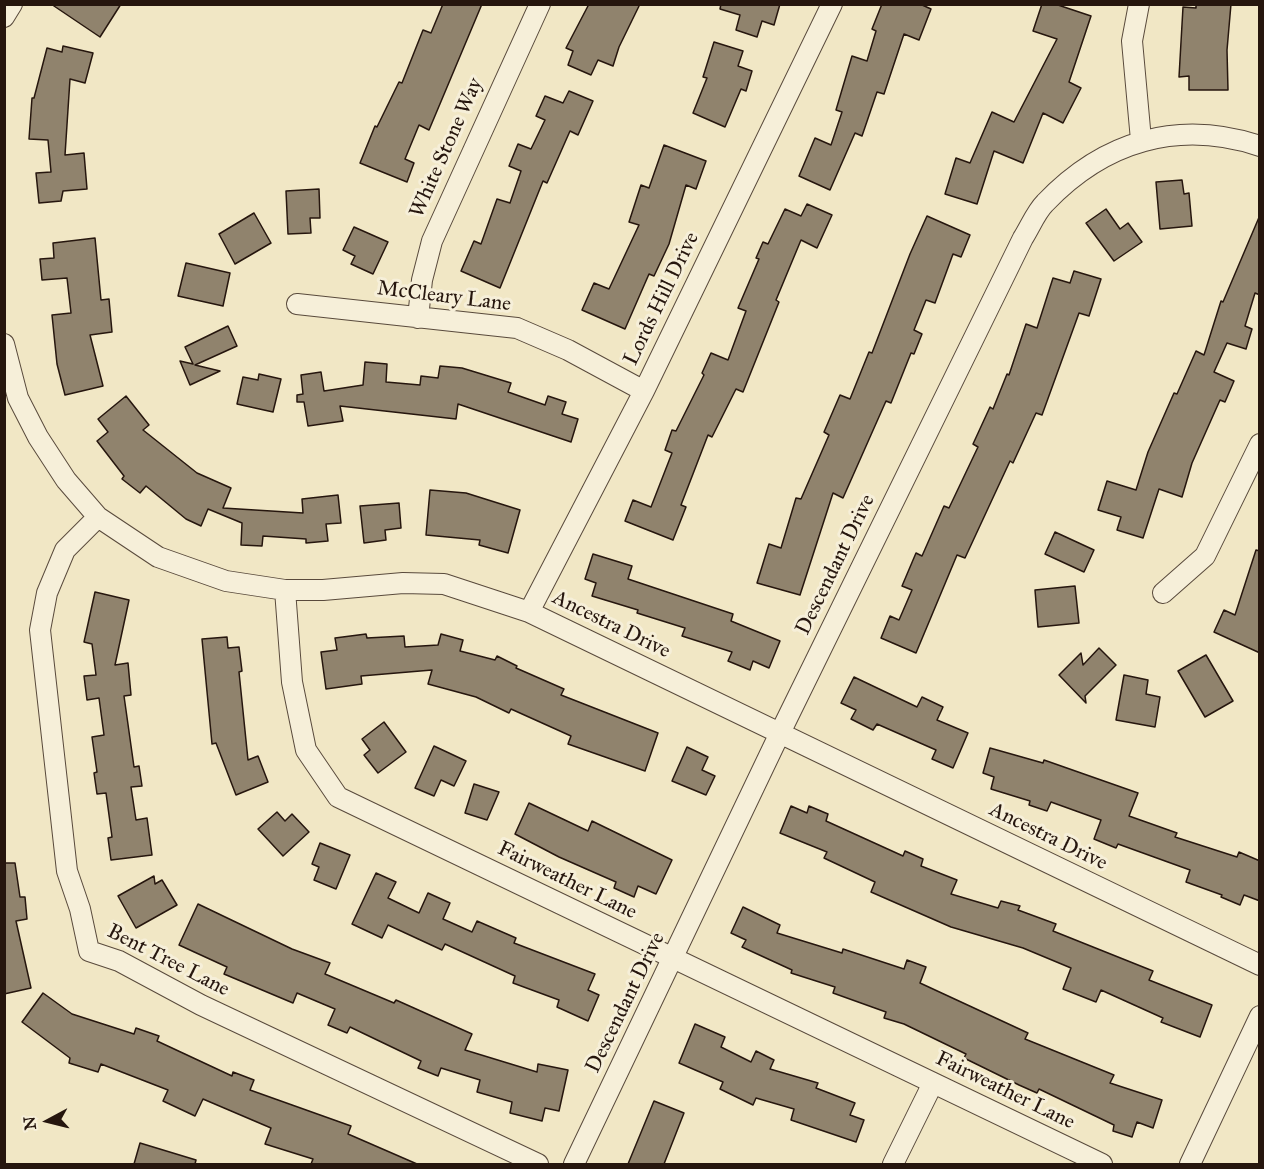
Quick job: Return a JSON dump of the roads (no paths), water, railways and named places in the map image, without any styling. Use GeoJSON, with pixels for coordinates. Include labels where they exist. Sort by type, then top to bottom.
{"type":"FeatureCollection","features":[{"type":"Feature","properties":{"kind":"street"},"geometry":{"type":"LineString","coordinates":[[4,16],[12,4]]}},
{"type":"Feature","properties":{"kind":"street","name":"White Stone Way"},"geometry":{"type":"LineString","coordinates":[[418,318],[422,280],[432,241],[540,4]]}},
{"type":"Feature","properties":{"kind":"street","name":"Lords Hill Drive"},"geometry":{"type":"LineString","coordinates":[[529,612],[644,391],[832,4]]}},
{"type":"Feature","properties":{"kind":"street"},"geometry":{"type":"LineString","coordinates":[[1139,4],[1132,40],[1141,140]]}},
{"type":"Feature","properties":{"kind":"street","name":"Descendant Drive"},"geometry":{"type":"LineString","coordinates":[[574,1164],[674,960],[779,735],[1023,238],[1044,204],[1100,158],[1141,140],[1195,134],[1260,146]]}},
{"type":"Feature","properties":{"kind":"street","name":"McCleary Lane"},"geometry":{"type":"LineString","coordinates":[[297,304],[517,328],[568,350],[644,391]]}},
{"type":"Feature","properties":{"kind":"street","name":"Ancestra Drive"},"geometry":{"type":"LineString","coordinates":[[4,344],[18,398],[38,437],[66,480],[98,517],[158,558],[226,581],[285,590],[323,590],[403,583],[444,584],[529,612],[779,735],[1260,965]]}},
{"type":"Feature","properties":{"kind":"street"},"geometry":{"type":"LineString","coordinates":[[1163,593],[1205,556],[1260,444]]}},
{"type":"Feature","properties":{"kind":"street","name":"Bent Tree Lane"},"geometry":{"type":"LineString","coordinates":[[98,517],[65,550],[47,593],[40,630],[68,871],[89,951],[119,961],[201,1005],[538,1164]]}},
{"type":"Feature","properties":{"kind":"street","name":"Fairweather Lane"},"geometry":{"type":"LineString","coordinates":[[285,590],[292,682],[306,750],[338,797],[1102,1164]]}},
{"type":"Feature","properties":{"kind":"street"},"geometry":{"type":"LineString","coordinates":[[1190,1164],[1260,1016]]}},
{"type":"Feature","properties":{"kind":"street"},"geometry":{"type":"LineString","coordinates":[[893,1164],[933,1083]]}}]}
